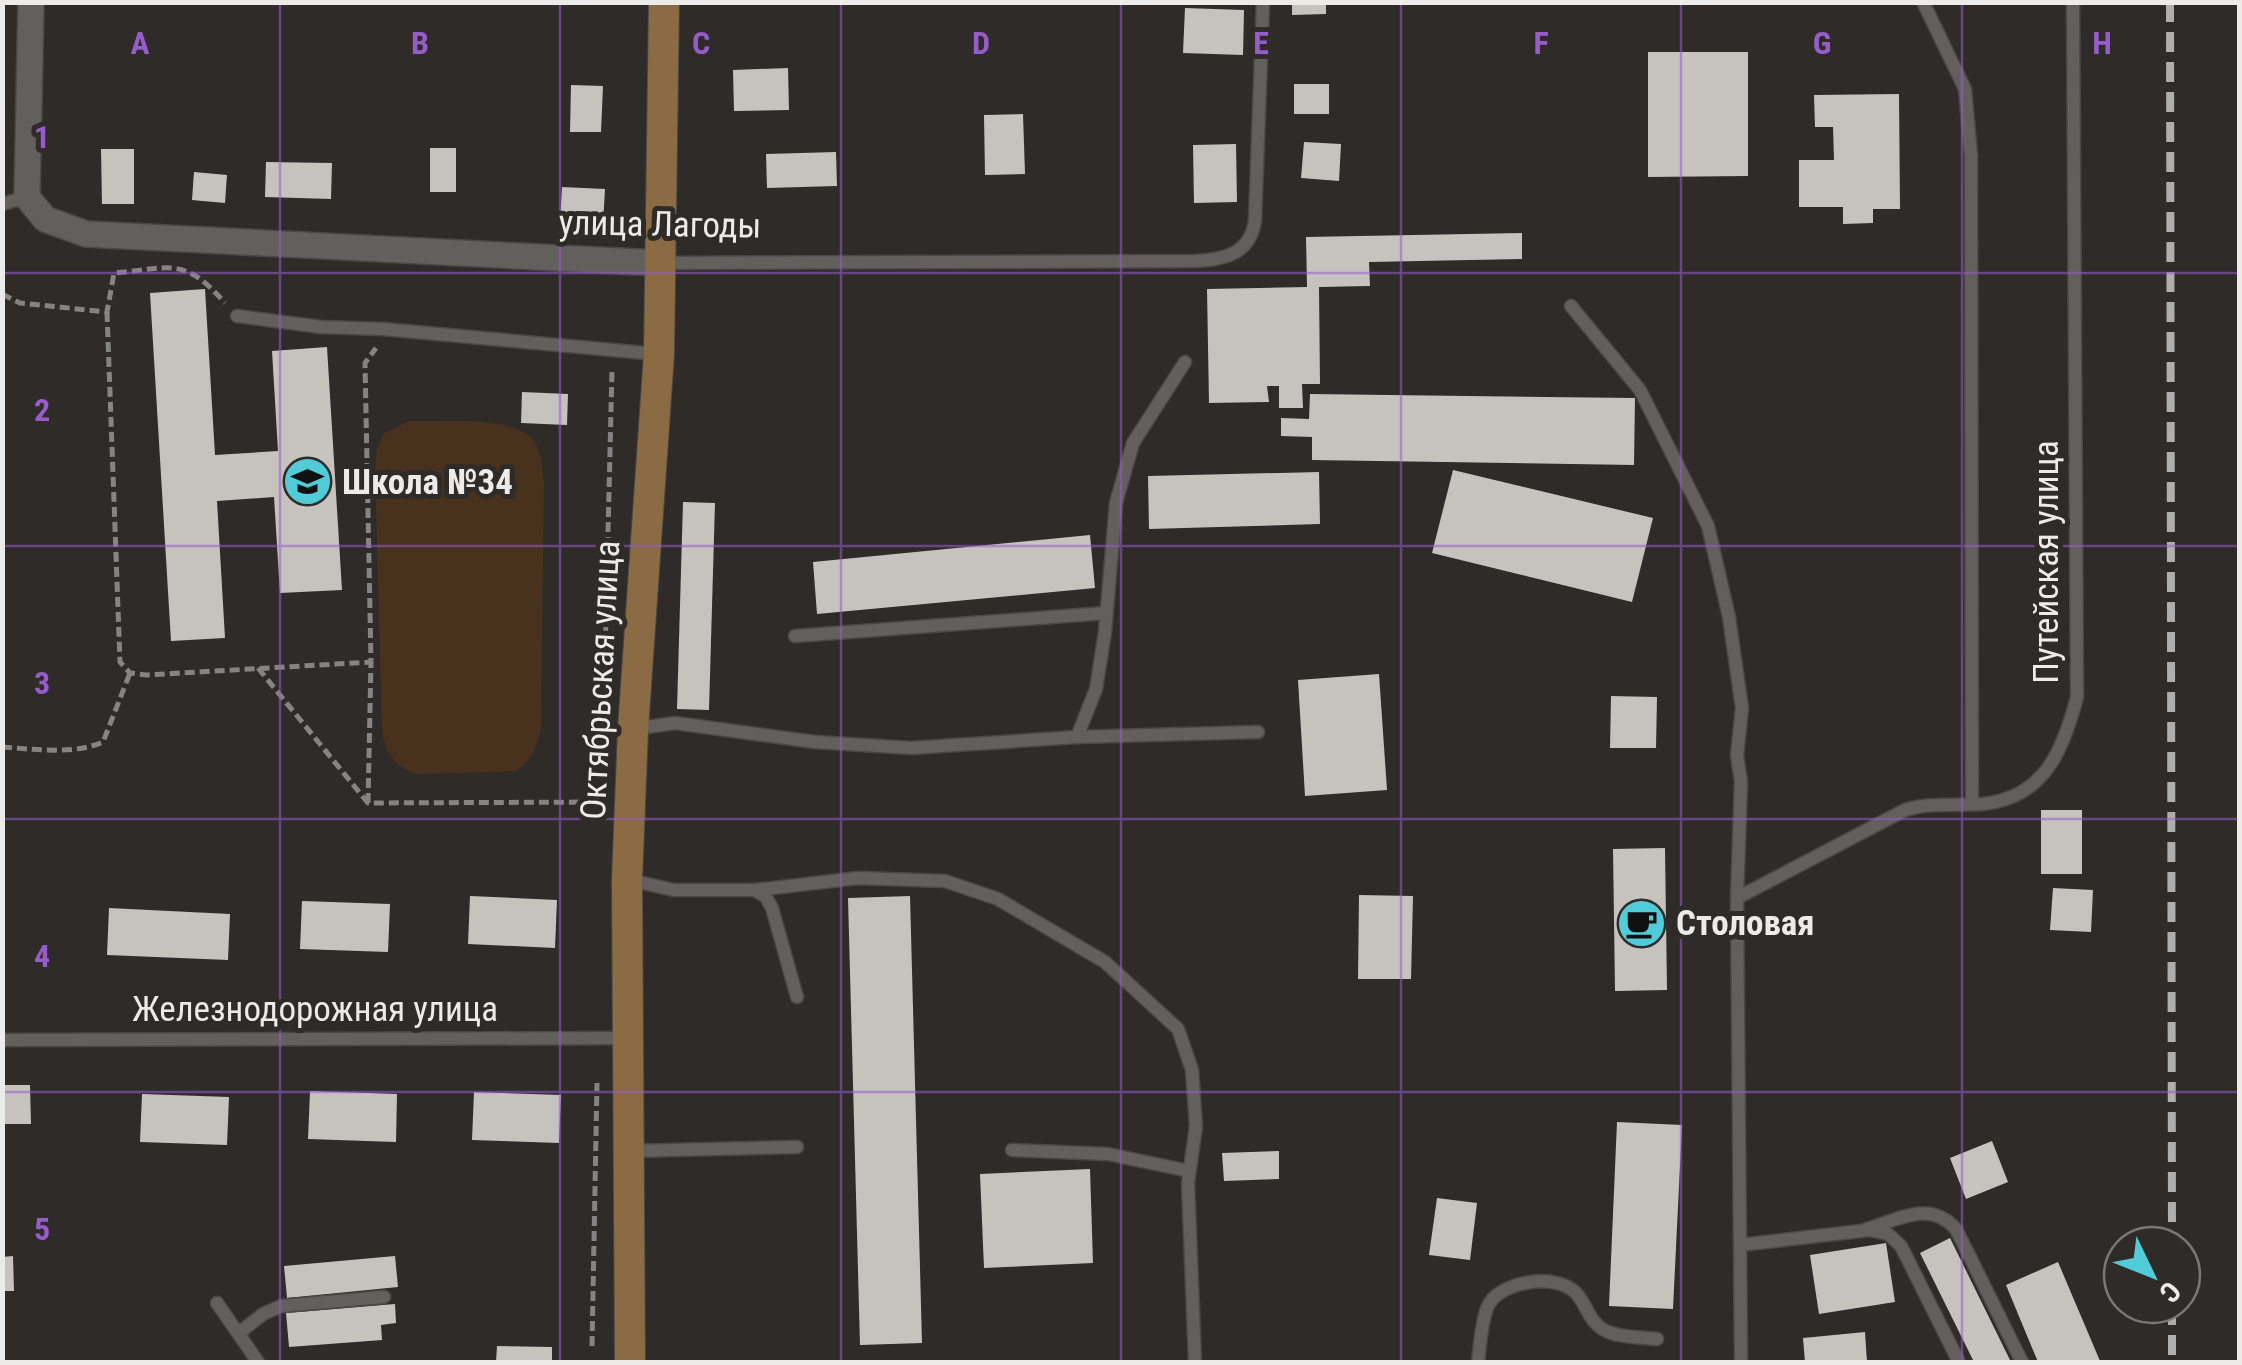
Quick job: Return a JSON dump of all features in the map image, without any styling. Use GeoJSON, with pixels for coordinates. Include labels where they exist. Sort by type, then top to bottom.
{"type":"FeatureCollection","features":[{"type":"Feature","properties":{"kind":"main road","name":"Октябрьская улица"},"geometry":{"type":"LineString","coordinates":[[630,1362],[627,880],[658,363],[664,2]]}},
{"type":"Feature","properties":{"kind":"street"},"geometry":{"type":"LineString","coordinates":[[15,200],[30,2]]}},
{"type":"Feature","properties":{"kind":"street","name":"улица Лагоды"},"geometry":{"type":"LineString","coordinates":[[15,200],[45,219],[86,234],[658,263]]}},
{"type":"Feature","properties":{"kind":"lane","name":"улица Лагоды"},"geometry":{"type":"LineString","coordinates":[[658,263],[1229,257],[1253,236],[1263,2]]}},
{"type":"Feature","properties":{"kind":"lane"},"geometry":{"type":"LineString","coordinates":[[1923,2],[1965,89],[1971,155],[1972,804]]}},
{"type":"Feature","properties":{"kind":"lane","name":"Путейская улица"},"geometry":{"type":"LineString","coordinates":[[1736,898],[1905,810],[1928,803],[1984,804],[2025,792],[2042,777],[2069,729],[2077,697],[2074,2]]}},
{"type":"Feature","properties":{"kind":"lane"},"geometry":{"type":"LineString","coordinates":[[1572,306],[1640,390],[1708,526],[1729,616],[1742,708],[1736,898],[1741,1362]]}},
{"type":"Feature","properties":{"kind":"lane"},"geometry":{"type":"LineString","coordinates":[[237,316],[321,328],[384,329],[658,363]]}},
{"type":"Feature","properties":{"kind":"lane"},"geometry":{"type":"LineString","coordinates":[[1077,736],[1096,689],[1116,504],[1134,444],[1185,362]]}},
{"type":"Feature","properties":{"kind":"lane"},"geometry":{"type":"LineString","coordinates":[[795,636],[1106,614]]}},
{"type":"Feature","properties":{"kind":"lane"},"geometry":{"type":"LineString","coordinates":[[634,728],[676,723],[815,742],[911,748],[1077,736],[1258,732]]}},
{"type":"Feature","properties":{"kind":"lane"},"geometry":{"type":"LineString","coordinates":[[627,880],[674,890],[755,890],[858,878],[944,881],[998,898],[1105,962],[1178,1028],[1192,1070],[1196,1126],[1190,1171],[1195,1362]]}},
{"type":"Feature","properties":{"kind":"lane"},"geometry":{"type":"LineString","coordinates":[[755,890],[766,897],[772,908],[797,996]]}},
{"type":"Feature","properties":{"kind":"lane","name":"Железнодорожная улица"},"geometry":{"type":"LineString","coordinates":[[2,1040],[627,1038]]}},
{"type":"Feature","properties":{"kind":"lane"},"geometry":{"type":"LineString","coordinates":[[627,1151],[797,1147]]}},
{"type":"Feature","properties":{"kind":"lane"},"geometry":{"type":"LineString","coordinates":[[1012,1150],[1108,1154],[1190,1171]]}},
{"type":"Feature","properties":{"kind":"lane"},"geometry":{"type":"LineString","coordinates":[[1857,1231],[1924,1212],[1944,1215],[1956,1229],[2022,1362]]}},
{"type":"Feature","properties":{"kind":"lane"},"geometry":{"type":"LineString","coordinates":[[1740,1246],[1857,1231],[1888,1234],[1901,1246],[1959,1362]]}},
{"type":"Feature","properties":{"kind":"lane"},"geometry":{"type":"LineString","coordinates":[[1478,1362],[1487,1308],[1496,1294],[1520,1285],[1553,1281],[1576,1293],[1592,1320],[1610,1333],[1657,1339]]}},
{"type":"Feature","properties":{"kind":"lane"},"geometry":{"type":"LineString","coordinates":[[239,1333],[263,1314],[281,1306],[384,1297]]}},
{"type":"Feature","properties":{"kind":"lane"},"geometry":{"type":"LineString","coordinates":[[217,1303],[258,1362]]}},
{"type":"Feature","properties":{"kind":"path"},"geometry":{"type":"LineString","coordinates":[[237,316],[204,278],[182,266],[114,273],[108,312],[120,662],[130,673],[147,675],[371,662]]}},
{"type":"Feature","properties":{"kind":"path"},"geometry":{"type":"LineString","coordinates":[[2,294],[20,302],[108,312]]}},
{"type":"Feature","properties":{"kind":"path"},"geometry":{"type":"LineString","coordinates":[[368,804],[371,662],[365,363],[370,352],[380,345]]}},
{"type":"Feature","properties":{"kind":"path"},"geometry":{"type":"LineString","coordinates":[[612,370],[658,363]]}},
{"type":"Feature","properties":{"kind":"path"},"geometry":{"type":"LineString","coordinates":[[258,668],[368,804]]}},
{"type":"Feature","properties":{"kind":"path"},"geometry":{"type":"LineString","coordinates":[[2,746],[41,749],[104,742],[130,673]]}},
{"type":"Feature","properties":{"kind":"path"},"geometry":{"type":"LineString","coordinates":[[368,804],[601,802]]}},
{"type":"Feature","properties":{"kind":"shaded area"},"geometry":{"type":"Polygon","coordinates":[[[409,421],[473,421],[507,426],[531,438],[539,453],[544,482],[541,728],[533,752],[517,771],[417,774],[392,759],[386,746],[382,731],[375,471],[377,448],[384,433],[409,421]]]}},
{"type":"Feature","properties":{"kind":"building"},"geometry":{"type":"Polygon","coordinates":[[[1292,2],[1326,2],[1326,14],[1292,15],[1292,2]]]}},
{"type":"Feature","properties":{"kind":"building"},"geometry":{"type":"Polygon","coordinates":[[[1185,8],[1244,10],[1243,55],[1183,53],[1185,8]]]}},
{"type":"Feature","properties":{"kind":"building"},"geometry":{"type":"Polygon","coordinates":[[[1648,52],[1748,52],[1748,176],[1648,177],[1648,52]]]}},
{"type":"Feature","properties":{"kind":"building"},"geometry":{"type":"Polygon","coordinates":[[[788,68],[789,110],[734,111],[733,70],[788,68]]]}},
{"type":"Feature","properties":{"kind":"building"},"geometry":{"type":"Polygon","coordinates":[[[1294,84],[1329,84],[1329,114],[1294,114],[1294,84]]]}},
{"type":"Feature","properties":{"kind":"building"},"geometry":{"type":"Polygon","coordinates":[[[571,85],[603,86],[601,132],[570,132],[571,85]]]}},
{"type":"Feature","properties":{"kind":"building"},"geometry":{"type":"Polygon","coordinates":[[[1899,94],[1900,209],[1873,209],[1873,223],[1843,224],[1843,207],[1799,207],[1799,160],[1834,160],[1833,127],[1815,127],[1814,95],[1899,94]]]}},
{"type":"Feature","properties":{"kind":"building"},"geometry":{"type":"Polygon","coordinates":[[[1023,114],[1025,174],[985,175],[984,115],[1023,114]]]}},
{"type":"Feature","properties":{"kind":"building"},"geometry":{"type":"Polygon","coordinates":[[[1304,142],[1341,144],[1339,181],[1301,178],[1304,142]]]}},
{"type":"Feature","properties":{"kind":"building"},"geometry":{"type":"Polygon","coordinates":[[[1236,144],[1237,202],[1194,203],[1193,145],[1236,144]]]}},
{"type":"Feature","properties":{"kind":"building"},"geometry":{"type":"Polygon","coordinates":[[[430,148],[456,148],[456,192],[430,192],[430,148]]]}},
{"type":"Feature","properties":{"kind":"building"},"geometry":{"type":"Polygon","coordinates":[[[101,149],[134,149],[134,204],[102,204],[101,149]]]}},
{"type":"Feature","properties":{"kind":"building"},"geometry":{"type":"Polygon","coordinates":[[[836,152],[837,186],[767,188],[766,154],[836,152]]]}},
{"type":"Feature","properties":{"kind":"building"},"geometry":{"type":"Polygon","coordinates":[[[266,162],[332,163],[331,199],[265,197],[266,162]]]}},
{"type":"Feature","properties":{"kind":"building"},"geometry":{"type":"Polygon","coordinates":[[[194,172],[227,175],[225,203],[192,200],[194,172]]]}},
{"type":"Feature","properties":{"kind":"building"},"geometry":{"type":"Polygon","coordinates":[[[562,187],[605,189],[603,224],[560,222],[562,187]]]}},
{"type":"Feature","properties":{"kind":"building"},"geometry":{"type":"Polygon","coordinates":[[[1522,233],[1522,259],[1369,262],[1370,286],[1319,287],[1320,384],[1302,384],[1303,408],[1279,408],[1279,386],[1267,386],[1269,402],[1209,403],[1207,289],[1307,287],[1306,237],[1522,233]]]}},
{"type":"Feature","properties":{"kind":"building"},"geometry":{"type":"Polygon","coordinates":[[[205,289],[215,455],[278,451],[272,351],[327,347],[342,590],[280,593],[274,497],[217,501],[225,638],[171,641],[150,293],[205,289]]]}},
{"type":"Feature","properties":{"kind":"building"},"geometry":{"type":"Polygon","coordinates":[[[522,392],[568,394],[567,425],[521,423],[522,392]]]}},
{"type":"Feature","properties":{"kind":"building"},"geometry":{"type":"Polygon","coordinates":[[[1310,394],[1635,398],[1634,465],[1312,460],[1312,437],[1281,436],[1281,418],[1309,419],[1310,394]]]}},
{"type":"Feature","properties":{"kind":"building"},"geometry":{"type":"Polygon","coordinates":[[[1453,470],[1653,518],[1632,602],[1432,553],[1453,470]]]}},
{"type":"Feature","properties":{"kind":"building"},"geometry":{"type":"Polygon","coordinates":[[[1319,472],[1320,524],[1149,529],[1148,476],[1319,472]]]}},
{"type":"Feature","properties":{"kind":"building"},"geometry":{"type":"Polygon","coordinates":[[[683,502],[715,503],[709,710],[677,709],[683,502]]]}},
{"type":"Feature","properties":{"kind":"building"},"geometry":{"type":"Polygon","coordinates":[[[1090,535],[1095,588],[817,614],[813,562],[1090,535]]]}},
{"type":"Feature","properties":{"kind":"building"},"geometry":{"type":"Polygon","coordinates":[[[1379,674],[1387,790],[1305,796],[1298,680],[1379,674]]]}},
{"type":"Feature","properties":{"kind":"building"},"geometry":{"type":"Polygon","coordinates":[[[1611,696],[1657,697],[1656,748],[1610,748],[1611,696]]]}},
{"type":"Feature","properties":{"kind":"building"},"geometry":{"type":"Polygon","coordinates":[[[2041,810],[2082,810],[2082,874],[2041,874],[2041,810]]]}},
{"type":"Feature","properties":{"kind":"building"},"geometry":{"type":"Polygon","coordinates":[[[1665,848],[1667,990],[1615,991],[1613,849],[1665,848]]]}},
{"type":"Feature","properties":{"kind":"building"},"geometry":{"type":"Polygon","coordinates":[[[2053,888],[2093,890],[2091,932],[2050,930],[2053,888]]]}},
{"type":"Feature","properties":{"kind":"building"},"geometry":{"type":"Polygon","coordinates":[[[1359,895],[1413,896],[1411,979],[1358,979],[1359,895]]]}},
{"type":"Feature","properties":{"kind":"building"},"geometry":{"type":"Polygon","coordinates":[[[470,896],[557,900],[555,948],[468,944],[470,896]]]}},
{"type":"Feature","properties":{"kind":"building"},"geometry":{"type":"Polygon","coordinates":[[[910,896],[922,1343],[860,1345],[848,898],[910,896]]]}},
{"type":"Feature","properties":{"kind":"building"},"geometry":{"type":"Polygon","coordinates":[[[302,901],[390,904],[388,952],[300,949],[302,901]]]}},
{"type":"Feature","properties":{"kind":"building"},"geometry":{"type":"Polygon","coordinates":[[[109,908],[230,914],[228,960],[107,955],[109,908]]]}},
{"type":"Feature","properties":{"kind":"building"},"geometry":{"type":"Polygon","coordinates":[[[2,1085],[30,1085],[31,1124],[2,1124],[2,1085]]]}},
{"type":"Feature","properties":{"kind":"building"},"geometry":{"type":"Polygon","coordinates":[[[310,1091],[397,1094],[396,1142],[308,1139],[310,1091]]]}},
{"type":"Feature","properties":{"kind":"building"},"geometry":{"type":"Polygon","coordinates":[[[474,1092],[561,1095],[559,1143],[472,1140],[474,1092]]]}},
{"type":"Feature","properties":{"kind":"building"},"geometry":{"type":"Polygon","coordinates":[[[142,1094],[229,1097],[227,1145],[140,1142],[142,1094]]]}},
{"type":"Feature","properties":{"kind":"building"},"geometry":{"type":"Polygon","coordinates":[[[1617,1122],[1682,1125],[1673,1309],[1609,1306],[1617,1122]]]}},
{"type":"Feature","properties":{"kind":"building"},"geometry":{"type":"Polygon","coordinates":[[[1992,1141],[2008,1182],[1966,1199],[1950,1158],[1992,1141]]]}},
{"type":"Feature","properties":{"kind":"building"},"geometry":{"type":"Polygon","coordinates":[[[1279,1151],[1279,1179],[1224,1181],[1222,1153],[1279,1151]]]}},
{"type":"Feature","properties":{"kind":"building"},"geometry":{"type":"Polygon","coordinates":[[[1090,1169],[1093,1263],[984,1268],[980,1174],[1090,1169]]]}},
{"type":"Feature","properties":{"kind":"building"},"geometry":{"type":"Polygon","coordinates":[[[1437,1198],[1477,1203],[1470,1260],[1429,1255],[1437,1198]]]}},
{"type":"Feature","properties":{"kind":"building"},"geometry":{"type":"Polygon","coordinates":[[[1950,1238],[2011,1362],[1974,1362],[1920,1253],[1950,1238]]]}},
{"type":"Feature","properties":{"kind":"building"},"geometry":{"type":"Polygon","coordinates":[[[1886,1243],[1895,1302],[1819,1314],[1810,1255],[1886,1243]]]}},
{"type":"Feature","properties":{"kind":"building"},"geometry":{"type":"Polygon","coordinates":[[[13,1256],[14,1291],[2,1291],[2,1257],[13,1256]]]}},
{"type":"Feature","properties":{"kind":"building"},"geometry":{"type":"Polygon","coordinates":[[[395,1256],[398,1287],[287,1298],[284,1266],[395,1256]]]}},
{"type":"Feature","properties":{"kind":"building"},"geometry":{"type":"Polygon","coordinates":[[[2058,1262],[2100,1361],[2038,1362],[2006,1285],[2058,1262]]]}},
{"type":"Feature","properties":{"kind":"building"},"geometry":{"type":"Polygon","coordinates":[[[395,1304],[396,1323],[381,1325],[382,1340],[289,1347],[286,1313],[395,1304]]]}},
{"type":"Feature","properties":{"kind":"building"},"geometry":{"type":"Polygon","coordinates":[[[1865,1332],[1867,1362],[1805,1362],[1803,1338],[1865,1332]]]}},
{"type":"Feature","properties":{"kind":"building"},"geometry":{"type":"Polygon","coordinates":[[[497,1346],[552,1347],[552,1362],[496,1362],[497,1346]]]}},
{"type":"Feature","properties":{"kind":"railway"},"geometry":{"type":"LineString","coordinates":[[2170,2],[2172,1225]]}},
{"type":"Feature","properties":{"kind":"railway"},"geometry":{"type":"LineString","coordinates":[[2172,1325],[2172,1362]]}},
{"type":"Feature","properties":{"kind":"place","name":"Школа №34"},"geometry":{"type":"Point","coordinates":[307,482]}},
{"type":"Feature","properties":{"kind":"place","name":"Столовая"},"geometry":{"type":"Point","coordinates":[1641,923]}}]}
